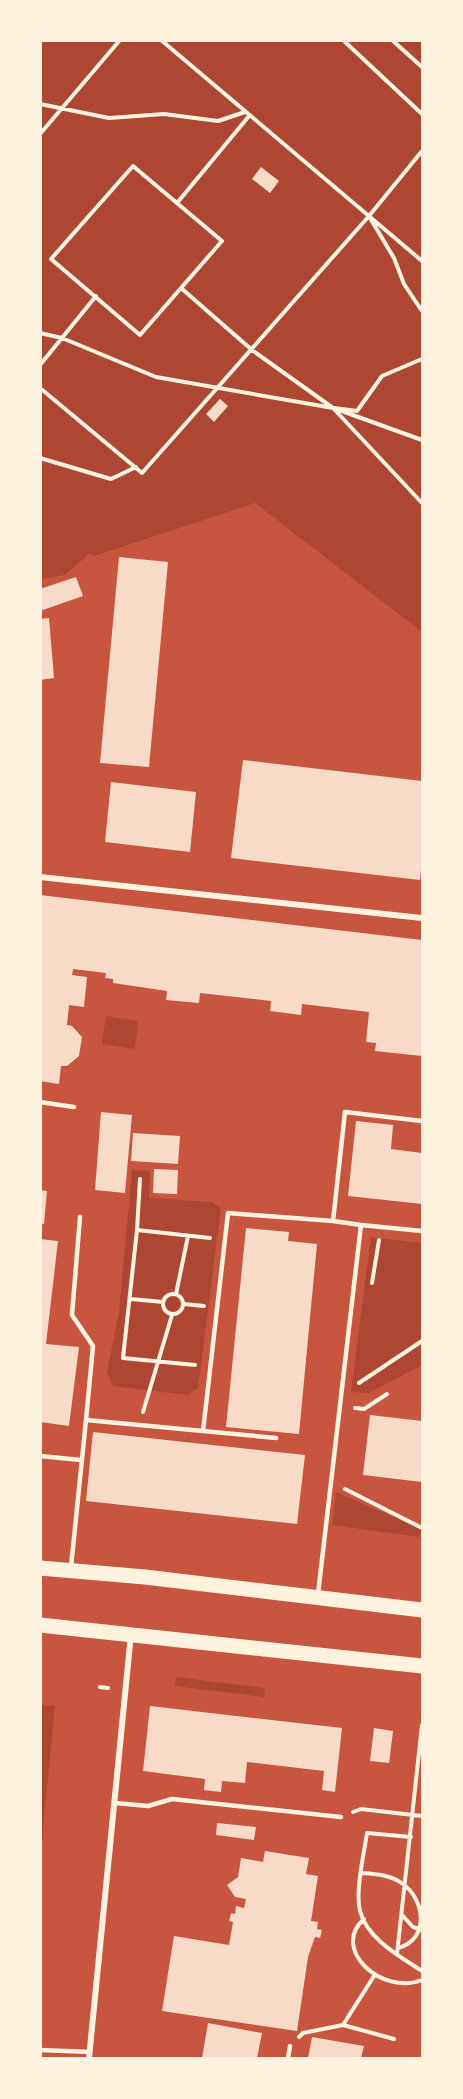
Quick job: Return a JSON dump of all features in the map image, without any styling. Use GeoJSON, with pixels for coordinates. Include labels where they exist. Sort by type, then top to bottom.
{"type":"FeatureCollection","features":[{"type":"Feature","properties":{"kind":"main road"},"geometry":{"type":"LineString","coordinates":[[40,1568],[318,1596],[423,1610]]}},
{"type":"Feature","properties":{"kind":"main road"},"geometry":{"type":"LineString","coordinates":[[40,1625],[423,1666]]}},
{"type":"Feature","properties":{"kind":"street"},"geometry":{"type":"LineString","coordinates":[[40,877],[423,918]]}},
{"type":"Feature","properties":{"kind":"street"},"geometry":{"type":"LineString","coordinates":[[90,2055],[131,1634]]}},
{"type":"Feature","properties":{"kind":"lane"},"geometry":{"type":"LineString","coordinates":[[40,1102],[74,1107]]}},
{"type":"Feature","properties":{"kind":"lane"},"geometry":{"type":"LineString","coordinates":[[333,1221],[345,1112],[423,1121]]}},
{"type":"Feature","properties":{"kind":"lane"},"geometry":{"type":"LineString","coordinates":[[203,1431],[228,1213],[423,1231]]}},
{"type":"Feature","properties":{"kind":"lane"},"geometry":{"type":"LineString","coordinates":[[71,1570],[93,1346],[72,1315],[80,1217]]}},
{"type":"Feature","properties":{"kind":"lane"},"geometry":{"type":"LineString","coordinates":[[318,1596],[361,1224]]}},
{"type":"Feature","properties":{"kind":"lane"},"geometry":{"type":"LineString","coordinates":[[86,1420],[276,1438]]}},
{"type":"Feature","properties":{"kind":"lane"},"geometry":{"type":"LineString","coordinates":[[40,1456],[81,1460]]}},
{"type":"Feature","properties":{"kind":"lane"},"geometry":{"type":"LineString","coordinates":[[115,1803],[148,1806],[171,1799],[341,1817]]}},
{"type":"Feature","properties":{"kind":"lane"},"geometry":{"type":"LineString","coordinates":[[288,2058],[290,2046]]}},
{"type":"Feature","properties":{"kind":"lane"},"geometry":{"type":"LineString","coordinates":[[40,2050],[90,2055]]}},
{"type":"Feature","properties":{"kind":"path"},"geometry":{"type":"LineString","coordinates":[[40,134],[120,40]]}},
{"type":"Feature","properties":{"kind":"path"},"geometry":{"type":"LineString","coordinates":[[343,40],[423,114]]}},
{"type":"Feature","properties":{"kind":"path"},"geometry":{"type":"LineString","coordinates":[[392,40],[423,67]]}},
{"type":"Feature","properties":{"kind":"path"},"geometry":{"type":"LineString","coordinates":[[165,42],[249,116],[423,261]]}},
{"type":"Feature","properties":{"kind":"path"},"geometry":{"type":"LineString","coordinates":[[40,104],[59,110],[109,118],[164,114],[218,121],[245,112]]}},
{"type":"Feature","properties":{"kind":"path"},"geometry":{"type":"LineString","coordinates":[[177,202],[249,116]]}},
{"type":"Feature","properties":{"kind":"path"},"geometry":{"type":"LineString","coordinates":[[40,388],[142,473],[369,216],[423,151]]}},
{"type":"Feature","properties":{"kind":"path"},"geometry":{"type":"LineString","coordinates":[[133,166],[177,202],[222,241],[140,335],[51,259],[133,166]]}},
{"type":"Feature","properties":{"kind":"path"},"geometry":{"type":"LineString","coordinates":[[369,216],[394,258],[404,284],[423,311]]}},
{"type":"Feature","properties":{"kind":"path"},"geometry":{"type":"LineString","coordinates":[[181,288],[252,350],[333,408],[423,503]]}},
{"type":"Feature","properties":{"kind":"path"},"geometry":{"type":"LineString","coordinates":[[40,365],[96,296]]}},
{"type":"Feature","properties":{"kind":"path"},"geometry":{"type":"LineString","coordinates":[[40,333],[62,338],[156,376],[216,389],[357,411],[382,376],[423,358]]}},
{"type":"Feature","properties":{"kind":"path"},"geometry":{"type":"LineString","coordinates":[[333,408],[423,440]]}},
{"type":"Feature","properties":{"kind":"path"},"geometry":{"type":"LineString","coordinates":[[40,458],[111,479],[136,467]]}},
{"type":"Feature","properties":{"kind":"path"},"geometry":{"type":"LineString","coordinates":[[140,1179],[131,1299],[123,1358],[210,1366]]}},
{"type":"Feature","properties":{"kind":"path"},"geometry":{"type":"LineString","coordinates":[[137,1230],[225,1240]]}},
{"type":"Feature","properties":{"kind":"path"},"geometry":{"type":"LineString","coordinates":[[176,1294],[188,1236]]}},
{"type":"Feature","properties":{"kind":"path"},"geometry":{"type":"LineString","coordinates":[[172,1315],[164,1309],[163,1302],[167,1296],[176,1294]]}},
{"type":"Feature","properties":{"kind":"path"},"geometry":{"type":"LineString","coordinates":[[172,1315],[179,1313],[183,1307],[181,1298],[176,1294]]}},
{"type":"Feature","properties":{"kind":"path"},"geometry":{"type":"LineString","coordinates":[[131,1299],[163,1302]]}},
{"type":"Feature","properties":{"kind":"path"},"geometry":{"type":"LineString","coordinates":[[139,1425],[172,1315]]}},
{"type":"Feature","properties":{"kind":"path"},"geometry":{"type":"LineString","coordinates":[[358,1383],[423,1341]]}},
{"type":"Feature","properties":{"kind":"path"},"geometry":{"type":"LineString","coordinates":[[364,1409],[387,1394]]}},
{"type":"Feature","properties":{"kind":"path"},"geometry":{"type":"LineString","coordinates":[[331,1482],[423,1528]]}},
{"type":"Feature","properties":{"kind":"path"},"geometry":{"type":"LineString","coordinates":[[100,1687],[108,1688]]}},
{"type":"Feature","properties":{"kind":"path"},"geometry":{"type":"LineString","coordinates":[[397,1954],[422,1725]]}},
{"type":"Feature","properties":{"kind":"path"},"geometry":{"type":"LineString","coordinates":[[341,1817],[361,1809],[423,1816]]}},
{"type":"Feature","properties":{"kind":"path"},"geometry":{"type":"LineString","coordinates":[[411,1838],[367,1833],[360,1901],[364,1919],[379,1939],[423,1971]]}},
{"type":"Feature","properties":{"kind":"path"},"geometry":{"type":"LineString","coordinates":[[362,1873],[384,1875],[405,1886],[419,1904],[421,1929],[410,1942],[398,1948]]}},
{"type":"Feature","properties":{"kind":"path"},"geometry":{"type":"LineString","coordinates":[[401,1914],[406,1922],[421,1929]]}},
{"type":"Feature","properties":{"kind":"path"},"geometry":{"type":"LineString","coordinates":[[364,1919],[358,1925],[354,1935],[355,1948],[362,1965],[374,1976],[396,1984],[409,1984],[423,1980]]}},
{"type":"Feature","properties":{"kind":"path"},"geometry":{"type":"LineString","coordinates":[[343,2025],[374,1976]]}},
{"type":"Feature","properties":{"kind":"path"},"geometry":{"type":"LineString","coordinates":[[290,2046],[303,2032],[343,2025],[394,2039]]}},
{"type":"Feature","properties":{"kind":"shaded area"},"geometry":{"type":"Polygon","coordinates":[[[40,41],[422,41],[422,632],[255,503],[94,556],[90,553],[65,575],[41,579],[40,41]]]}},
{"type":"Feature","properties":{"kind":"shaded area"},"geometry":{"type":"Polygon","coordinates":[[[106,1016],[138,1021],[135,1049],[102,1044],[106,1016]]]}},
{"type":"Feature","properties":{"kind":"shaded area"},"geometry":{"type":"Polygon","coordinates":[[[132,1170],[150,1171],[149,1198],[212,1202],[221,1208],[198,1388],[187,1395],[113,1386],[107,1372],[119,1312],[132,1170]]]}},
{"type":"Feature","properties":{"kind":"shaded area"},"geometry":{"type":"Polygon","coordinates":[[[371,1237],[422,1243],[422,1365],[369,1393],[351,1392],[371,1237]]]}},
{"type":"Feature","properties":{"kind":"shaded area"},"geometry":{"type":"Polygon","coordinates":[[[336,1492],[421,1529],[420,1537],[332,1525],[336,1492]]]}},
{"type":"Feature","properties":{"kind":"shaded area"},"geometry":{"type":"Polygon","coordinates":[[[176,1677],[265,1688],[264,1697],[175,1686],[176,1677]]]}},
{"type":"Feature","properties":{"kind":"shaded area"},"geometry":{"type":"Polygon","coordinates":[[[40,1705],[55,1706],[41,1850],[40,1705]]]}},
{"type":"Feature","properties":{"kind":"building"},"geometry":{"type":"Polygon","coordinates":[[[261,167],[279,181],[270,193],[252,179],[261,167]]]}},
{"type":"Feature","properties":{"kind":"building"},"geometry":{"type":"Polygon","coordinates":[[[220,399],[228,406],[214,422],[206,414],[220,399]]]}},
{"type":"Feature","properties":{"kind":"building"},"geometry":{"type":"Polygon","coordinates":[[[119,557],[168,562],[149,767],[100,763],[119,557]]]}},
{"type":"Feature","properties":{"kind":"building"},"geometry":{"type":"Polygon","coordinates":[[[76,577],[83,596],[40,611],[40,589],[76,577]]]}},
{"type":"Feature","properties":{"kind":"building"},"geometry":{"type":"Polygon","coordinates":[[[49,618],[54,678],[40,680],[40,619],[49,618]]]}},
{"type":"Feature","properties":{"kind":"building"},"geometry":{"type":"Polygon","coordinates":[[[243,760],[422,781],[420,880],[231,858],[243,760]]]}},
{"type":"Feature","properties":{"kind":"building"},"geometry":{"type":"Polygon","coordinates":[[[111,782],[196,792],[190,852],[105,842],[111,782]]]}},
{"type":"Feature","properties":{"kind":"building"},"geometry":{"type":"Polygon","coordinates":[[[40,895],[422,940],[422,1056],[375,1051],[376,1043],[366,1042],[369,1012],[302,1004],[301,1015],[270,1011],[271,1001],[200,993],[199,1003],[166,1000],[167,991],[113,983],[113,979],[105,978],[106,973],[73,969],[72,975],[87,977],[84,1007],[69,1005],[67,1025],[72,1026],[82,1037],[79,1056],[67,1066],[61,1066],[59,1084],[40,1081],[40,895]]]}},
{"type":"Feature","properties":{"kind":"building"},"geometry":{"type":"Polygon","coordinates":[[[101,1112],[132,1115],[125,1193],[95,1190],[101,1112]]]}},
{"type":"Feature","properties":{"kind":"building"},"geometry":{"type":"Polygon","coordinates":[[[356,1121],[393,1125],[391,1149],[422,1153],[422,1204],[348,1196],[356,1121]]]}},
{"type":"Feature","properties":{"kind":"building"},"geometry":{"type":"Polygon","coordinates":[[[133,1133],[180,1136],[178,1164],[131,1161],[133,1133]]]}},
{"type":"Feature","properties":{"kind":"building"},"geometry":{"type":"Polygon","coordinates":[[[154,1169],[178,1170],[177,1194],[153,1193],[154,1169]]]}},
{"type":"Feature","properties":{"kind":"building"},"geometry":{"type":"Polygon","coordinates":[[[40,1190],[47,1191],[44,1224],[40,1223],[40,1190]]]}},
{"type":"Feature","properties":{"kind":"building"},"geometry":{"type":"Polygon","coordinates":[[[246,1228],[289,1232],[288,1241],[317,1244],[299,1434],[226,1427],[246,1228]]]}},
{"type":"Feature","properties":{"kind":"building"},"geometry":{"type":"Polygon","coordinates":[[[40,1239],[58,1241],[46,1344],[79,1347],[69,1426],[40,1422],[40,1239]]]}},
{"type":"Feature","properties":{"kind":"building"},"geometry":{"type":"Polygon","coordinates":[[[370,1415],[422,1421],[422,1482],[363,1475],[370,1415]]]}},
{"type":"Feature","properties":{"kind":"building"},"geometry":{"type":"Polygon","coordinates":[[[93,1432],[305,1455],[297,1524],[86,1501],[93,1432]]]}},
{"type":"Feature","properties":{"kind":"building"},"geometry":{"type":"Polygon","coordinates":[[[150,1706],[342,1728],[335,1792],[322,1790],[324,1771],[247,1762],[245,1783],[222,1781],[221,1792],[204,1790],[205,1779],[143,1771],[150,1706]]]}},
{"type":"Feature","properties":{"kind":"building"},"geometry":{"type":"Polygon","coordinates":[[[374,1728],[393,1731],[389,1763],[370,1761],[374,1728]]]}},
{"type":"Feature","properties":{"kind":"building"},"geometry":{"type":"Polygon","coordinates":[[[217,1823],[256,1827],[254,1840],[216,1835],[217,1823]]]}},
{"type":"Feature","properties":{"kind":"building"},"geometry":{"type":"Polygon","coordinates":[[[265,1851],[309,1858],[306,1874],[318,1876],[311,1921],[318,1922],[317,1929],[322,1930],[320,1938],[315,1937],[308,1957],[297,2031],[162,2011],[174,1936],[229,1945],[233,1922],[229,1921],[231,1913],[235,1914],[236,1906],[244,1908],[246,1899],[235,1897],[227,1885],[238,1877],[241,1858],[263,1862],[265,1851]]]}},
{"type":"Feature","properties":{"kind":"building"},"geometry":{"type":"Polygon","coordinates":[[[208,2023],[262,2033],[257,2058],[202,2058],[208,2023]]]}},
{"type":"Feature","properties":{"kind":"building"},"geometry":{"type":"Polygon","coordinates":[[[312,2037],[364,2046],[361,2058],[308,2058],[312,2037]]]}}]}
